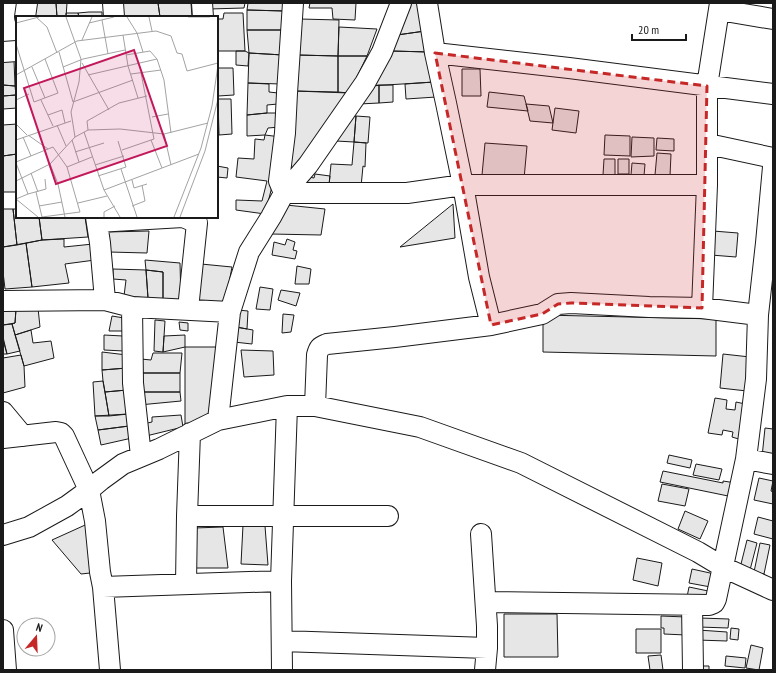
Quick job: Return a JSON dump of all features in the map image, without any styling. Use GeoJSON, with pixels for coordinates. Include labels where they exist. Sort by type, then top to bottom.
{"type":"FeatureCollection","features":[{"type":"Feature","properties":{"kind":"street"},"geometry":{"type":"LineString","coordinates":[[25,16],[27,3]]}},
{"type":"Feature","properties":{"kind":"street"},"geometry":{"type":"LineString","coordinates":[[114,3],[114,16]]}},
{"type":"Feature","properties":{"kind":"street"},"geometry":{"type":"LineString","coordinates":[[202,3],[203,16]]}},
{"type":"Feature","properties":{"kind":"street"},"geometry":{"type":"LineString","coordinates":[[284,193],[279,181],[285,133],[293,3]]}},
{"type":"Feature","properties":{"kind":"street"},"geometry":{"type":"LineString","coordinates":[[218,420],[230,312],[249,252],[284,193],[308,165],[365,83],[382,52],[401,3]]}},
{"type":"Feature","properties":{"kind":"street"},"geometry":{"type":"LineString","coordinates":[[427,3],[435,53],[463,185],[479,277],[491,325]]}},
{"type":"Feature","properties":{"kind":"street"},"geometry":{"type":"LineString","coordinates":[[702,308],[708,144],[707,86],[719,6],[773,19]]}},
{"type":"Feature","properties":{"kind":"street"},"geometry":{"type":"LineString","coordinates":[[3,52],[16,51]]}},
{"type":"Feature","properties":{"kind":"street"},"geometry":{"type":"LineString","coordinates":[[435,53],[773,94]]}},
{"type":"Feature","properties":{"kind":"street"},"geometry":{"type":"LineString","coordinates":[[708,144],[773,158]]}},
{"type":"Feature","properties":{"kind":"street"},"geometry":{"type":"LineString","coordinates":[[486,602],[692,605],[709,605],[714,603],[724,567],[746,459],[756,379],[758,315],[773,168]]}},
{"type":"Feature","properties":{"kind":"street"},"geometry":{"type":"LineString","coordinates":[[284,193],[407,193],[463,185],[707,185]]}},
{"type":"Feature","properties":{"kind":"street"},"geometry":{"type":"LineString","coordinates":[[105,300],[97,219],[140,218]]}},
{"type":"Feature","properties":{"kind":"street"},"geometry":{"type":"LineString","coordinates":[[185,218],[197,223],[188,309]]}},
{"type":"Feature","properties":{"kind":"street"},"geometry":{"type":"LineString","coordinates":[[3,301],[105,300],[132,307],[230,312]]}},
{"type":"Feature","properties":{"kind":"street"},"geometry":{"type":"LineString","coordinates":[[315,406],[317,356],[320,346],[327,344],[491,325],[542,314],[558,304],[571,303],[702,308],[758,315]]}},
{"type":"Feature","properties":{"kind":"street"},"geometry":{"type":"LineString","coordinates":[[132,307],[133,383],[141,456]]}},
{"type":"Feature","properties":{"kind":"street"},"geometry":{"type":"LineString","coordinates":[[282,670],[281,581],[287,406]]}},
{"type":"Feature","properties":{"kind":"street"},"geometry":{"type":"LineString","coordinates":[[3,535],[29,527],[67,506],[123,464],[218,420],[287,406],[315,406],[420,427],[521,463],[698,552],[724,567],[773,590]]}},
{"type":"Feature","properties":{"kind":"street"},"geometry":{"type":"LineString","coordinates":[[3,412],[23,436]]}},
{"type":"Feature","properties":{"kind":"street"},"geometry":{"type":"LineString","coordinates":[[3,438],[56,432],[61,433],[64,436],[89,490],[95,521],[103,587],[110,670]]}},
{"type":"Feature","properties":{"kind":"street"},"geometry":{"type":"LineString","coordinates":[[186,584],[190,433]]}},
{"type":"Feature","properties":{"kind":"street"},"geometry":{"type":"LineString","coordinates":[[746,459],[773,464]]}},
{"type":"Feature","properties":{"kind":"street"},"geometry":{"type":"LineString","coordinates":[[187,516],[388,516]]}},
{"type":"Feature","properties":{"kind":"street"},"geometry":{"type":"LineString","coordinates":[[481,534],[486,602],[487,648],[485,670]]}},
{"type":"Feature","properties":{"kind":"street"},"geometry":{"type":"LineString","coordinates":[[103,587],[281,581]]}},
{"type":"Feature","properties":{"kind":"street"},"geometry":{"type":"LineString","coordinates":[[692,605],[693,670]]}},
{"type":"Feature","properties":{"kind":"street"},"geometry":{"type":"LineString","coordinates":[[3,630],[6,670]]}},
{"type":"Feature","properties":{"kind":"street"},"geometry":{"type":"LineString","coordinates":[[282,641],[487,648]]}},
{"type":"Feature","properties":{"kind":"highlighted area"},"geometry":{"type":"Polygon","coordinates":[[[435,53],[707,86],[702,308],[571,303],[558,304],[542,314],[491,325],[435,53]]]}},
{"type":"Feature","properties":{"kind":"building"},"geometry":{"type":"Polygon","coordinates":[[[36,3],[56,3],[57,16],[35,16],[36,3]]]}},
{"type":"Feature","properties":{"kind":"building"},"geometry":{"type":"Polygon","coordinates":[[[56,3],[67,3],[66,16],[57,16],[56,3]]]}},
{"type":"Feature","properties":{"kind":"building"},"geometry":{"type":"Polygon","coordinates":[[[120,3],[158,3],[160,16],[120,16],[120,3]]]}},
{"type":"Feature","properties":{"kind":"building"},"geometry":{"type":"Polygon","coordinates":[[[158,3],[191,3],[192,16],[160,16],[158,3]]]}},
{"type":"Feature","properties":{"kind":"building"},"geometry":{"type":"Polygon","coordinates":[[[209,3],[245,3],[244,8],[209,9],[209,3]]]}},
{"type":"Feature","properties":{"kind":"building"},"geometry":{"type":"Polygon","coordinates":[[[248,3],[286,3],[285,11],[247,10],[248,3]]]}},
{"type":"Feature","properties":{"kind":"building"},"geometry":{"type":"Polygon","coordinates":[[[310,3],[356,3],[355,20],[333,19],[332,8],[309,8],[310,3]]]}},
{"type":"Feature","properties":{"kind":"building"},"geometry":{"type":"Polygon","coordinates":[[[406,3],[421,3],[425,31],[397,35],[406,3]]]}},
{"type":"Feature","properties":{"kind":"building"},"geometry":{"type":"Polygon","coordinates":[[[247,10],[285,11],[285,30],[247,30],[247,10]]]}},
{"type":"Feature","properties":{"kind":"building"},"geometry":{"type":"Polygon","coordinates":[[[102,12],[102,16],[79,16],[78,13],[102,12]]]}},
{"type":"Feature","properties":{"kind":"building"},"geometry":{"type":"Polygon","coordinates":[[[66,13],[78,13],[79,16],[66,16],[66,13]]]}},
{"type":"Feature","properties":{"kind":"building"},"geometry":{"type":"Polygon","coordinates":[[[224,13],[243,13],[245,51],[218,51],[218,19],[223,19],[224,13]]]}},
{"type":"Feature","properties":{"kind":"building"},"geometry":{"type":"Polygon","coordinates":[[[300,19],[339,20],[338,56],[297,55],[300,19]]]}},
{"type":"Feature","properties":{"kind":"building"},"geometry":{"type":"Polygon","coordinates":[[[339,27],[377,29],[367,56],[338,56],[339,27]]]}},
{"type":"Feature","properties":{"kind":"building"},"geometry":{"type":"Polygon","coordinates":[[[247,30],[285,30],[283,55],[249,53],[247,30]]]}},
{"type":"Feature","properties":{"kind":"building"},"geometry":{"type":"Polygon","coordinates":[[[425,31],[429,52],[391,51],[397,35],[425,31]]]}},
{"type":"Feature","properties":{"kind":"building"},"geometry":{"type":"Polygon","coordinates":[[[236,51],[245,51],[249,53],[248,66],[236,65],[236,51]]]}},
{"type":"Feature","properties":{"kind":"building"},"geometry":{"type":"Polygon","coordinates":[[[391,51],[429,52],[434,82],[370,86],[391,51]]]}},
{"type":"Feature","properties":{"kind":"building"},"geometry":{"type":"Polygon","coordinates":[[[249,53],[283,55],[281,84],[248,83],[249,53]]]}},
{"type":"Feature","properties":{"kind":"building"},"geometry":{"type":"Polygon","coordinates":[[[297,55],[338,56],[338,92],[295,91],[297,55]]]}},
{"type":"Feature","properties":{"kind":"building"},"geometry":{"type":"Polygon","coordinates":[[[338,56],[367,56],[349,93],[338,92],[338,56]]]}},
{"type":"Feature","properties":{"kind":"building"},"geometry":{"type":"Polygon","coordinates":[[[14,60],[15,86],[3,85],[3,61],[14,60]]]}},
{"type":"Feature","properties":{"kind":"building"},"geometry":{"type":"Polygon","coordinates":[[[218,68],[233,68],[234,95],[218,96],[218,68]]]}},
{"type":"Feature","properties":{"kind":"building"},"geometry":{"type":"Polygon","coordinates":[[[462,69],[480,69],[481,96],[462,96],[462,69]]]}},
{"type":"Feature","properties":{"kind":"building"},"geometry":{"type":"Polygon","coordinates":[[[434,82],[436,97],[406,99],[405,84],[434,82]]]}},
{"type":"Feature","properties":{"kind":"building"},"geometry":{"type":"Polygon","coordinates":[[[248,83],[269,84],[269,92],[278,93],[278,104],[267,105],[267,113],[247,115],[248,83]]]}},
{"type":"Feature","properties":{"kind":"building"},"geometry":{"type":"Polygon","coordinates":[[[3,85],[15,86],[16,95],[3,96],[3,85]]]}},
{"type":"Feature","properties":{"kind":"building"},"geometry":{"type":"Polygon","coordinates":[[[379,85],[393,85],[393,102],[379,103],[379,85]]]}},
{"type":"Feature","properties":{"kind":"building"},"geometry":{"type":"Polygon","coordinates":[[[379,85],[379,103],[359,104],[370,86],[379,85]]]}},
{"type":"Feature","properties":{"kind":"building"},"geometry":{"type":"Polygon","coordinates":[[[295,91],[349,93],[286,182],[295,91]]]}},
{"type":"Feature","properties":{"kind":"building"},"geometry":{"type":"Polygon","coordinates":[[[489,92],[524,96],[528,111],[487,107],[489,92]]]}},
{"type":"Feature","properties":{"kind":"building"},"geometry":{"type":"Polygon","coordinates":[[[16,95],[16,108],[3,109],[3,96],[16,95]]]}},
{"type":"Feature","properties":{"kind":"building"},"geometry":{"type":"Polygon","coordinates":[[[218,99],[231,99],[232,134],[219,135],[218,99]]]}},
{"type":"Feature","properties":{"kind":"building"},"geometry":{"type":"Polygon","coordinates":[[[526,104],[549,106],[553,123],[530,121],[526,104]]]}},
{"type":"Feature","properties":{"kind":"building"},"geometry":{"type":"Polygon","coordinates":[[[555,108],[579,111],[576,133],[552,130],[555,108]]]}},
{"type":"Feature","properties":{"kind":"building"},"geometry":{"type":"Polygon","coordinates":[[[279,113],[280,127],[268,128],[265,135],[247,136],[247,115],[279,113]]]}},
{"type":"Feature","properties":{"kind":"building"},"geometry":{"type":"Polygon","coordinates":[[[352,116],[356,116],[354,142],[336,141],[352,116]]]}},
{"type":"Feature","properties":{"kind":"building"},"geometry":{"type":"Polygon","coordinates":[[[356,116],[370,117],[368,143],[354,142],[356,116]]]}},
{"type":"Feature","properties":{"kind":"building"},"geometry":{"type":"Polygon","coordinates":[[[16,124],[16,154],[3,156],[3,125],[16,124]]]}},
{"type":"Feature","properties":{"kind":"building"},"geometry":{"type":"Polygon","coordinates":[[[265,135],[281,137],[280,155],[265,214],[236,210],[236,200],[262,201],[267,181],[236,177],[238,158],[254,159],[255,139],[264,140],[265,135]]]}},
{"type":"Feature","properties":{"kind":"building"},"geometry":{"type":"Polygon","coordinates":[[[605,135],[630,136],[630,156],[604,155],[605,135]]]}},
{"type":"Feature","properties":{"kind":"building"},"geometry":{"type":"Polygon","coordinates":[[[632,137],[654,138],[654,156],[631,157],[632,137]]]}},
{"type":"Feature","properties":{"kind":"building"},"geometry":{"type":"Polygon","coordinates":[[[657,138],[674,139],[674,151],[656,150],[657,138]]]}},
{"type":"Feature","properties":{"kind":"building"},"geometry":{"type":"Polygon","coordinates":[[[354,142],[366,143],[365,167],[363,166],[361,187],[329,185],[331,164],[352,165],[354,142]]]}},
{"type":"Feature","properties":{"kind":"building"},"geometry":{"type":"Polygon","coordinates":[[[485,143],[527,146],[524,179],[482,175],[485,143]]]}},
{"type":"Feature","properties":{"kind":"building"},"geometry":{"type":"Polygon","coordinates":[[[657,153],[671,154],[670,176],[655,175],[657,153]]]}},
{"type":"Feature","properties":{"kind":"building"},"geometry":{"type":"Polygon","coordinates":[[[16,154],[16,192],[3,192],[3,156],[16,154]]]}},
{"type":"Feature","properties":{"kind":"building"},"geometry":{"type":"Polygon","coordinates":[[[604,159],[615,159],[615,175],[603,175],[604,159]]]}},
{"type":"Feature","properties":{"kind":"building"},"geometry":{"type":"Polygon","coordinates":[[[618,159],[629,159],[629,174],[618,174],[618,159]]]}},
{"type":"Feature","properties":{"kind":"building"},"geometry":{"type":"Polygon","coordinates":[[[632,163],[645,164],[644,176],[631,175],[632,163]]]}},
{"type":"Feature","properties":{"kind":"building"},"geometry":{"type":"Polygon","coordinates":[[[218,166],[228,168],[227,178],[218,177],[218,166]]]}},
{"type":"Feature","properties":{"kind":"building"},"geometry":{"type":"Polygon","coordinates":[[[315,174],[330,176],[329,185],[304,184],[309,177],[314,178],[315,174]]]}},
{"type":"Feature","properties":{"kind":"building"},"geometry":{"type":"Polygon","coordinates":[[[453,204],[455,238],[400,247],[453,204]]]}},
{"type":"Feature","properties":{"kind":"building"},"geometry":{"type":"Polygon","coordinates":[[[286,205],[325,209],[321,235],[271,234],[286,205]]]}},
{"type":"Feature","properties":{"kind":"building"},"geometry":{"type":"Polygon","coordinates":[[[3,209],[13,209],[17,245],[3,247],[3,209]]]}},
{"type":"Feature","properties":{"kind":"building"},"geometry":{"type":"Polygon","coordinates":[[[13,209],[16,209],[16,218],[39,218],[42,240],[17,245],[13,209]]]}},
{"type":"Feature","properties":{"kind":"building"},"geometry":{"type":"Polygon","coordinates":[[[39,218],[85,218],[88,237],[42,240],[39,218]]]}},
{"type":"Feature","properties":{"kind":"building"},"geometry":{"type":"Polygon","coordinates":[[[149,231],[147,253],[109,252],[107,232],[149,231]]]}},
{"type":"Feature","properties":{"kind":"building"},"geometry":{"type":"Polygon","coordinates":[[[713,231],[738,233],[736,257],[711,255],[713,231]]]}},
{"type":"Feature","properties":{"kind":"building"},"geometry":{"type":"Polygon","coordinates":[[[64,239],[64,247],[93,244],[95,260],[65,264],[69,283],[32,287],[26,243],[42,240],[64,239]]]}},
{"type":"Feature","properties":{"kind":"building"},"geometry":{"type":"Polygon","coordinates":[[[287,239],[295,242],[293,250],[297,251],[295,259],[272,255],[274,242],[285,245],[287,239]]]}},
{"type":"Feature","properties":{"kind":"building"},"geometry":{"type":"Polygon","coordinates":[[[26,243],[32,287],[5,289],[3,247],[26,243]]]}},
{"type":"Feature","properties":{"kind":"building"},"geometry":{"type":"Polygon","coordinates":[[[145,260],[180,263],[181,301],[163,299],[163,272],[146,270],[145,260]]]}},
{"type":"Feature","properties":{"kind":"building"},"geometry":{"type":"Polygon","coordinates":[[[201,264],[232,267],[225,304],[197,300],[201,264]]]}},
{"type":"Feature","properties":{"kind":"building"},"geometry":{"type":"Polygon","coordinates":[[[297,266],[311,269],[309,284],[295,284],[297,266]]]}},
{"type":"Feature","properties":{"kind":"building"},"geometry":{"type":"Polygon","coordinates":[[[113,269],[146,270],[148,298],[124,296],[126,280],[113,279],[113,269]]]}},
{"type":"Feature","properties":{"kind":"building"},"geometry":{"type":"Polygon","coordinates":[[[146,270],[163,272],[163,299],[148,298],[146,270]]]}},
{"type":"Feature","properties":{"kind":"building"},"geometry":{"type":"Polygon","coordinates":[[[260,287],[273,289],[270,310],[256,309],[260,287]]]}},
{"type":"Feature","properties":{"kind":"building"},"geometry":{"type":"Polygon","coordinates":[[[281,290],[300,293],[296,306],[278,300],[281,290]]]}},
{"type":"Feature","properties":{"kind":"building"},"geometry":{"type":"Polygon","coordinates":[[[38,308],[40,327],[15,335],[12,324],[15,323],[16,309],[38,308]]]}},
{"type":"Feature","properties":{"kind":"building"},"geometry":{"type":"Polygon","coordinates":[[[16,309],[15,323],[3,325],[3,310],[16,309]]]}},
{"type":"Feature","properties":{"kind":"building"},"geometry":{"type":"Polygon","coordinates":[[[238,310],[248,311],[247,329],[236,327],[238,310]]]}},
{"type":"Feature","properties":{"kind":"building"},"geometry":{"type":"Polygon","coordinates":[[[283,314],[294,315],[291,332],[282,333],[283,314]]]}},
{"type":"Feature","properties":{"kind":"building"},"geometry":{"type":"Polygon","coordinates":[[[543,315],[716,319],[716,356],[543,352],[543,315]]]}},
{"type":"Feature","properties":{"kind":"building"},"geometry":{"type":"Polygon","coordinates":[[[112,316],[124,318],[124,331],[109,331],[112,316]]]}},
{"type":"Feature","properties":{"kind":"building"},"geometry":{"type":"Polygon","coordinates":[[[155,320],[165,321],[163,352],[154,351],[155,320]]]}},
{"type":"Feature","properties":{"kind":"building"},"geometry":{"type":"Polygon","coordinates":[[[179,322],[188,323],[188,331],[180,330],[179,322]]]}},
{"type":"Feature","properties":{"kind":"building"},"geometry":{"type":"Polygon","coordinates":[[[12,324],[20,351],[7,354],[3,337],[3,325],[12,324]]]}},
{"type":"Feature","properties":{"kind":"building"},"geometry":{"type":"Polygon","coordinates":[[[236,327],[253,330],[252,344],[234,342],[236,327]]]}},
{"type":"Feature","properties":{"kind":"building"},"geometry":{"type":"Polygon","coordinates":[[[31,330],[33,343],[51,341],[54,358],[24,366],[15,335],[31,330]]]}},
{"type":"Feature","properties":{"kind":"building"},"geometry":{"type":"Polygon","coordinates":[[[104,335],[123,336],[124,351],[104,350],[104,335]]]}},
{"type":"Feature","properties":{"kind":"building"},"geometry":{"type":"Polygon","coordinates":[[[185,335],[185,347],[163,352],[164,336],[185,335]]]}},
{"type":"Feature","properties":{"kind":"building"},"geometry":{"type":"Polygon","coordinates":[[[3,340],[7,354],[3,354],[3,340]]]}},
{"type":"Feature","properties":{"kind":"building"},"geometry":{"type":"Polygon","coordinates":[[[185,347],[216,347],[211,417],[185,426],[185,347]]]}},
{"type":"Feature","properties":{"kind":"building"},"geometry":{"type":"Polygon","coordinates":[[[241,350],[273,351],[274,375],[244,377],[241,350]]]}},
{"type":"Feature","properties":{"kind":"building"},"geometry":{"type":"Polygon","coordinates":[[[102,352],[127,355],[127,368],[102,370],[102,352]]]}},
{"type":"Feature","properties":{"kind":"building"},"geometry":{"type":"Polygon","coordinates":[[[153,353],[182,353],[180,373],[141,373],[141,359],[151,360],[153,353]]]}},
{"type":"Feature","properties":{"kind":"building"},"geometry":{"type":"Polygon","coordinates":[[[723,354],[750,357],[747,391],[720,388],[723,354]]]}},
{"type":"Feature","properties":{"kind":"building"},"geometry":{"type":"Polygon","coordinates":[[[21,355],[24,366],[25,387],[3,393],[3,358],[21,355]]]}},
{"type":"Feature","properties":{"kind":"building"},"geometry":{"type":"Polygon","coordinates":[[[127,368],[127,390],[105,392],[102,370],[127,368]]]}},
{"type":"Feature","properties":{"kind":"building"},"geometry":{"type":"Polygon","coordinates":[[[141,373],[180,373],[180,392],[141,392],[141,373]]]}},
{"type":"Feature","properties":{"kind":"building"},"geometry":{"type":"Polygon","coordinates":[[[103,381],[109,416],[95,416],[93,382],[103,381]]]}},
{"type":"Feature","properties":{"kind":"building"},"geometry":{"type":"Polygon","coordinates":[[[127,390],[128,414],[109,416],[105,392],[127,390]]]}},
{"type":"Feature","properties":{"kind":"building"},"geometry":{"type":"Polygon","coordinates":[[[141,392],[180,392],[181,401],[139,405],[141,392]]]}},
{"type":"Feature","properties":{"kind":"building"},"geometry":{"type":"Polygon","coordinates":[[[715,398],[727,400],[726,409],[735,410],[736,402],[750,405],[742,440],[732,437],[733,432],[723,430],[722,435],[708,433],[715,398]]]}},
{"type":"Feature","properties":{"kind":"building"},"geometry":{"type":"Polygon","coordinates":[[[128,414],[129,426],[98,430],[95,416],[128,414]]]}},
{"type":"Feature","properties":{"kind":"building"},"geometry":{"type":"Polygon","coordinates":[[[181,415],[183,427],[146,436],[143,424],[152,422],[152,417],[181,415]]]}},
{"type":"Feature","properties":{"kind":"building"},"geometry":{"type":"Polygon","coordinates":[[[129,426],[132,438],[101,445],[98,430],[129,426]]]}},
{"type":"Feature","properties":{"kind":"building"},"geometry":{"type":"Polygon","coordinates":[[[765,428],[773,429],[773,458],[762,457],[765,428]]]}},
{"type":"Feature","properties":{"kind":"building"},"geometry":{"type":"Polygon","coordinates":[[[669,455],[692,460],[690,468],[667,463],[669,455]]]}},
{"type":"Feature","properties":{"kind":"building"},"geometry":{"type":"Polygon","coordinates":[[[696,464],[722,469],[719,480],[693,475],[696,464]]]}},
{"type":"Feature","properties":{"kind":"building"},"geometry":{"type":"Polygon","coordinates":[[[663,471],[723,483],[723,481],[736,483],[733,497],[660,482],[663,471]]]}},
{"type":"Feature","properties":{"kind":"building"},"geometry":{"type":"Polygon","coordinates":[[[759,478],[773,481],[771,491],[773,492],[773,504],[754,500],[759,478]]]}},
{"type":"Feature","properties":{"kind":"building"},"geometry":{"type":"Polygon","coordinates":[[[662,484],[689,489],[685,506],[658,501],[662,484]]]}},
{"type":"Feature","properties":{"kind":"building"},"geometry":{"type":"Polygon","coordinates":[[[685,511],[708,521],[700,539],[678,529],[685,511]]]}},
{"type":"Feature","properties":{"kind":"building"},"geometry":{"type":"Polygon","coordinates":[[[758,517],[773,521],[773,539],[754,534],[758,517]]]}},
{"type":"Feature","properties":{"kind":"building"},"geometry":{"type":"Polygon","coordinates":[[[94,521],[99,572],[81,574],[52,540],[94,521]]]}},
{"type":"Feature","properties":{"kind":"building"},"geometry":{"type":"Polygon","coordinates":[[[243,525],[265,526],[268,565],[241,564],[243,525]]]}},
{"type":"Feature","properties":{"kind":"building"},"geometry":{"type":"Polygon","coordinates":[[[223,527],[228,568],[195,568],[194,528],[223,527]]]}},
{"type":"Feature","properties":{"kind":"building"},"geometry":{"type":"Polygon","coordinates":[[[747,540],[757,543],[750,570],[740,568],[747,540]]]}},
{"type":"Feature","properties":{"kind":"building"},"geometry":{"type":"Polygon","coordinates":[[[760,543],[770,545],[764,574],[754,572],[760,543]]]}},
{"type":"Feature","properties":{"kind":"building"},"geometry":{"type":"Polygon","coordinates":[[[637,558],[662,563],[658,586],[633,580],[637,558]]]}},
{"type":"Feature","properties":{"kind":"building"},"geometry":{"type":"Polygon","coordinates":[[[692,569],[719,575],[716,588],[689,583],[692,569]]]}},
{"type":"Feature","properties":{"kind":"building"},"geometry":{"type":"Polygon","coordinates":[[[689,587],[713,592],[711,602],[687,597],[689,587]]]}},
{"type":"Feature","properties":{"kind":"building"},"geometry":{"type":"Polygon","coordinates":[[[504,614],[557,614],[558,657],[504,657],[504,614]]]}},
{"type":"Feature","properties":{"kind":"building"},"geometry":{"type":"Polygon","coordinates":[[[661,616],[686,617],[686,635],[664,634],[664,628],[661,628],[661,616]]]}},
{"type":"Feature","properties":{"kind":"building"},"geometry":{"type":"Polygon","coordinates":[[[700,618],[729,619],[728,628],[699,627],[700,618]]]}},
{"type":"Feature","properties":{"kind":"building"},"geometry":{"type":"Polygon","coordinates":[[[731,628],[739,629],[738,640],[730,639],[731,628]]]}},
{"type":"Feature","properties":{"kind":"building"},"geometry":{"type":"Polygon","coordinates":[[[636,629],[661,629],[661,653],[636,653],[636,629]]]}},
{"type":"Feature","properties":{"kind":"building"},"geometry":{"type":"Polygon","coordinates":[[[698,630],[727,632],[727,641],[697,640],[698,630]]]}},
{"type":"Feature","properties":{"kind":"building"},"geometry":{"type":"Polygon","coordinates":[[[751,645],[763,648],[759,670],[746,668],[751,645]]]}},
{"type":"Feature","properties":{"kind":"building"},"geometry":{"type":"Polygon","coordinates":[[[661,655],[663,670],[650,670],[648,656],[661,655]]]}},
{"type":"Feature","properties":{"kind":"building"},"geometry":{"type":"Polygon","coordinates":[[[726,656],[746,658],[745,668],[725,666],[726,656]]]}},
{"type":"Feature","properties":{"kind":"building"},"geometry":{"type":"Polygon","coordinates":[[[697,666],[709,666],[709,670],[697,670],[697,666]]]}}]}
